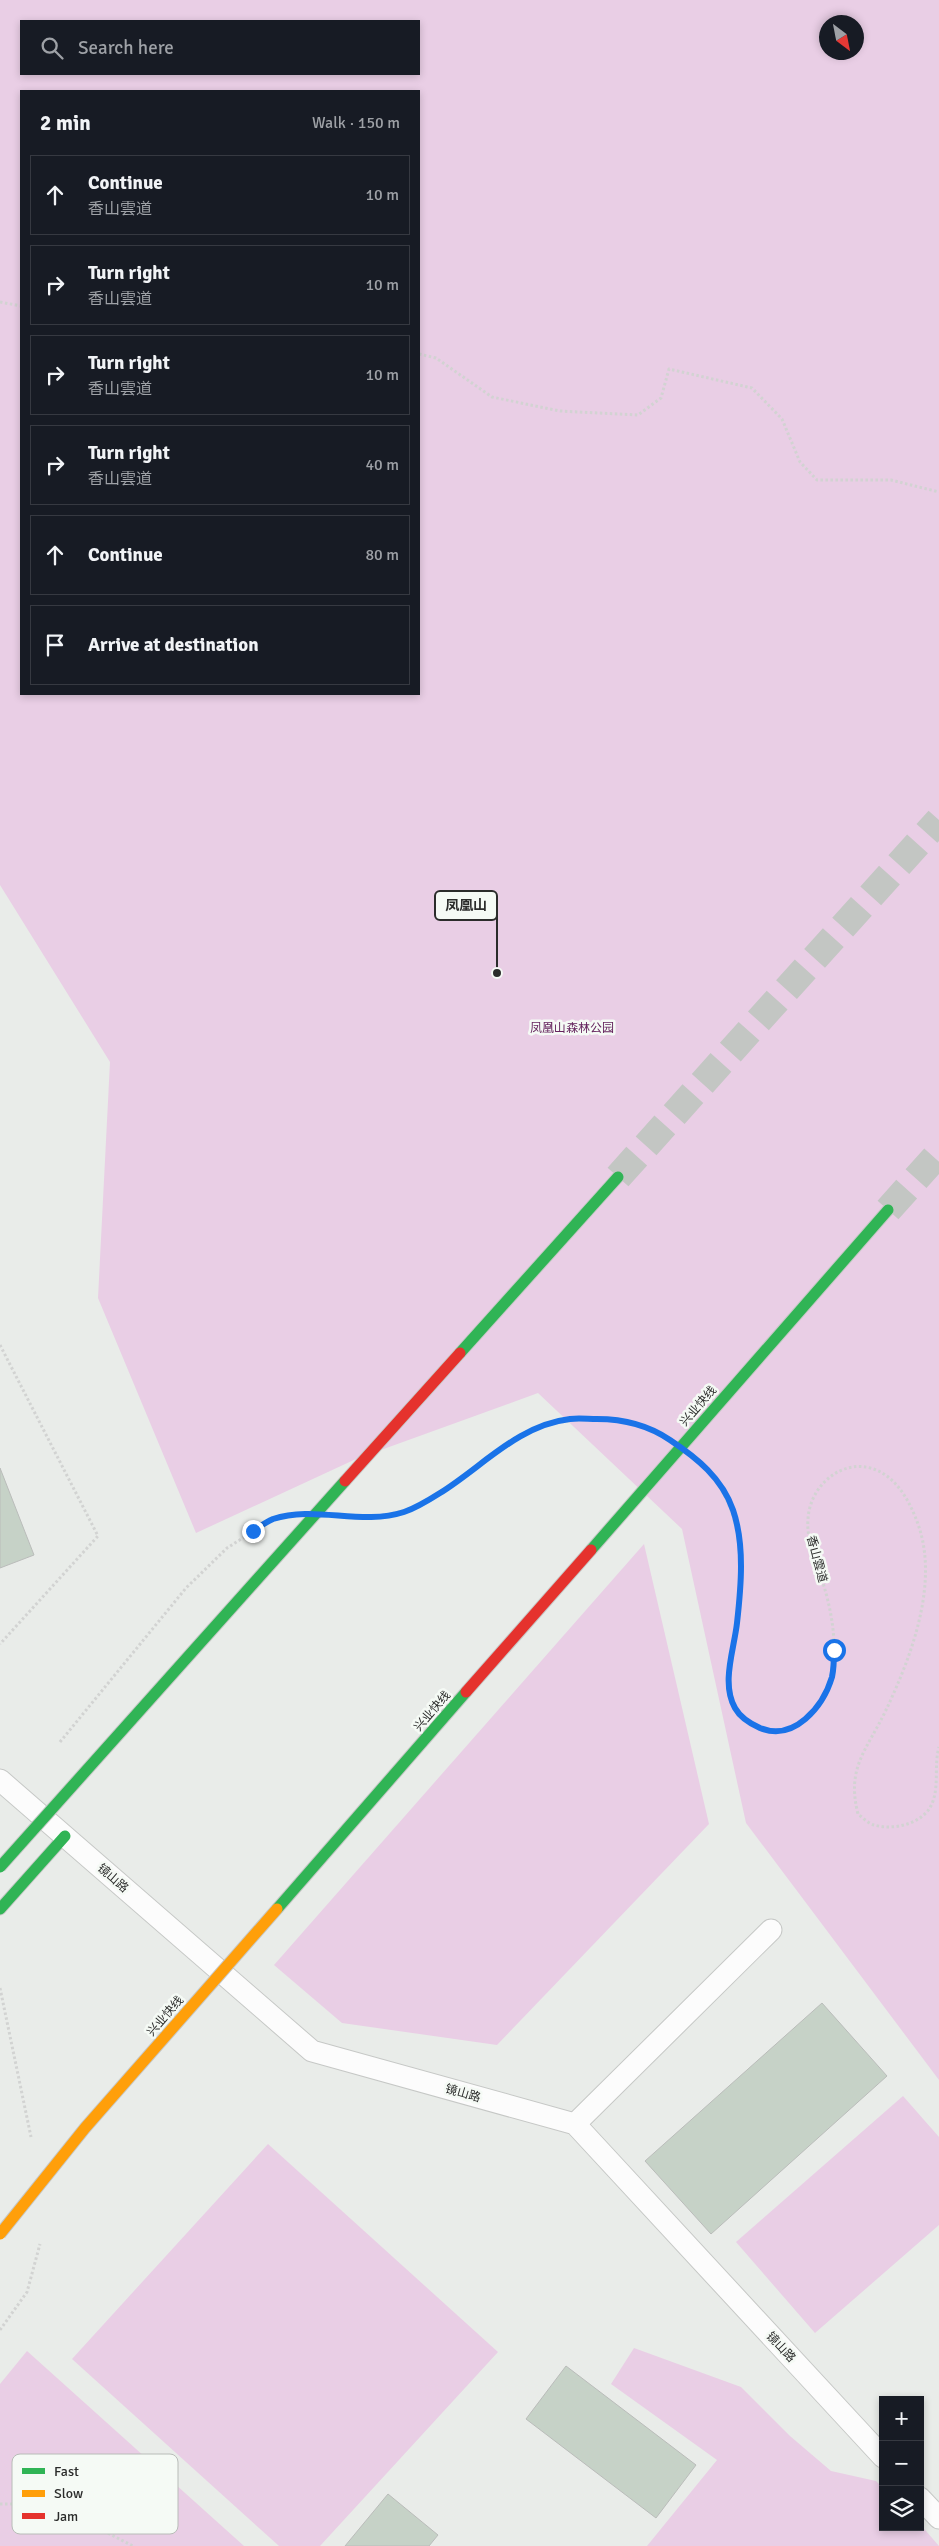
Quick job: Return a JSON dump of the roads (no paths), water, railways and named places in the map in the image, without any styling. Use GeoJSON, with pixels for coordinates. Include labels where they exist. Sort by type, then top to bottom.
{"type":"FeatureCollection","features":[{"type":"Feature","properties":{"kind":"main road"},"geometry":{"type":"LineString","coordinates":[[0,1867],[618,1177]]}},
{"type":"Feature","properties":{"kind":"main road","name":"兴业快线"},"geometry":{"type":"LineString","coordinates":[[0,2234],[85,2128],[888,1210]]}},
{"type":"Feature","properties":{"kind":"main road"},"geometry":{"type":"LineString","coordinates":[[0,1909],[65,1836]]}},
{"type":"Feature","properties":{"kind":"lane","name":"镜山路"},"geometry":{"type":"LineString","coordinates":[[0,1780],[312,2051],[576,2124],[879,2453]]}},
{"type":"Feature","properties":{"kind":"lane"},"geometry":{"type":"LineString","coordinates":[[576,2124],[771,1930]]}},
{"type":"Feature","properties":{"kind":"lane"},"geometry":{"type":"LineString","coordinates":[[924,2502],[939,2518]]}},
{"type":"Feature","properties":{"kind":"tunnel"},"geometry":{"type":"LineString","coordinates":[[618,1177],[939,820]]}},
{"type":"Feature","properties":{"kind":"tunnel"},"geometry":{"type":"LineString","coordinates":[[888,1210],[939,1153]]}},
{"type":"Feature","properties":{"kind":"place","name":"凤凰山"},"geometry":{"type":"Point","coordinates":[497,973]}},
{"type":"Feature","properties":{"kind":"park label","name":"凤凰山森林公园"},"geometry":{"type":"Point","coordinates":[572,1028]}}]}
